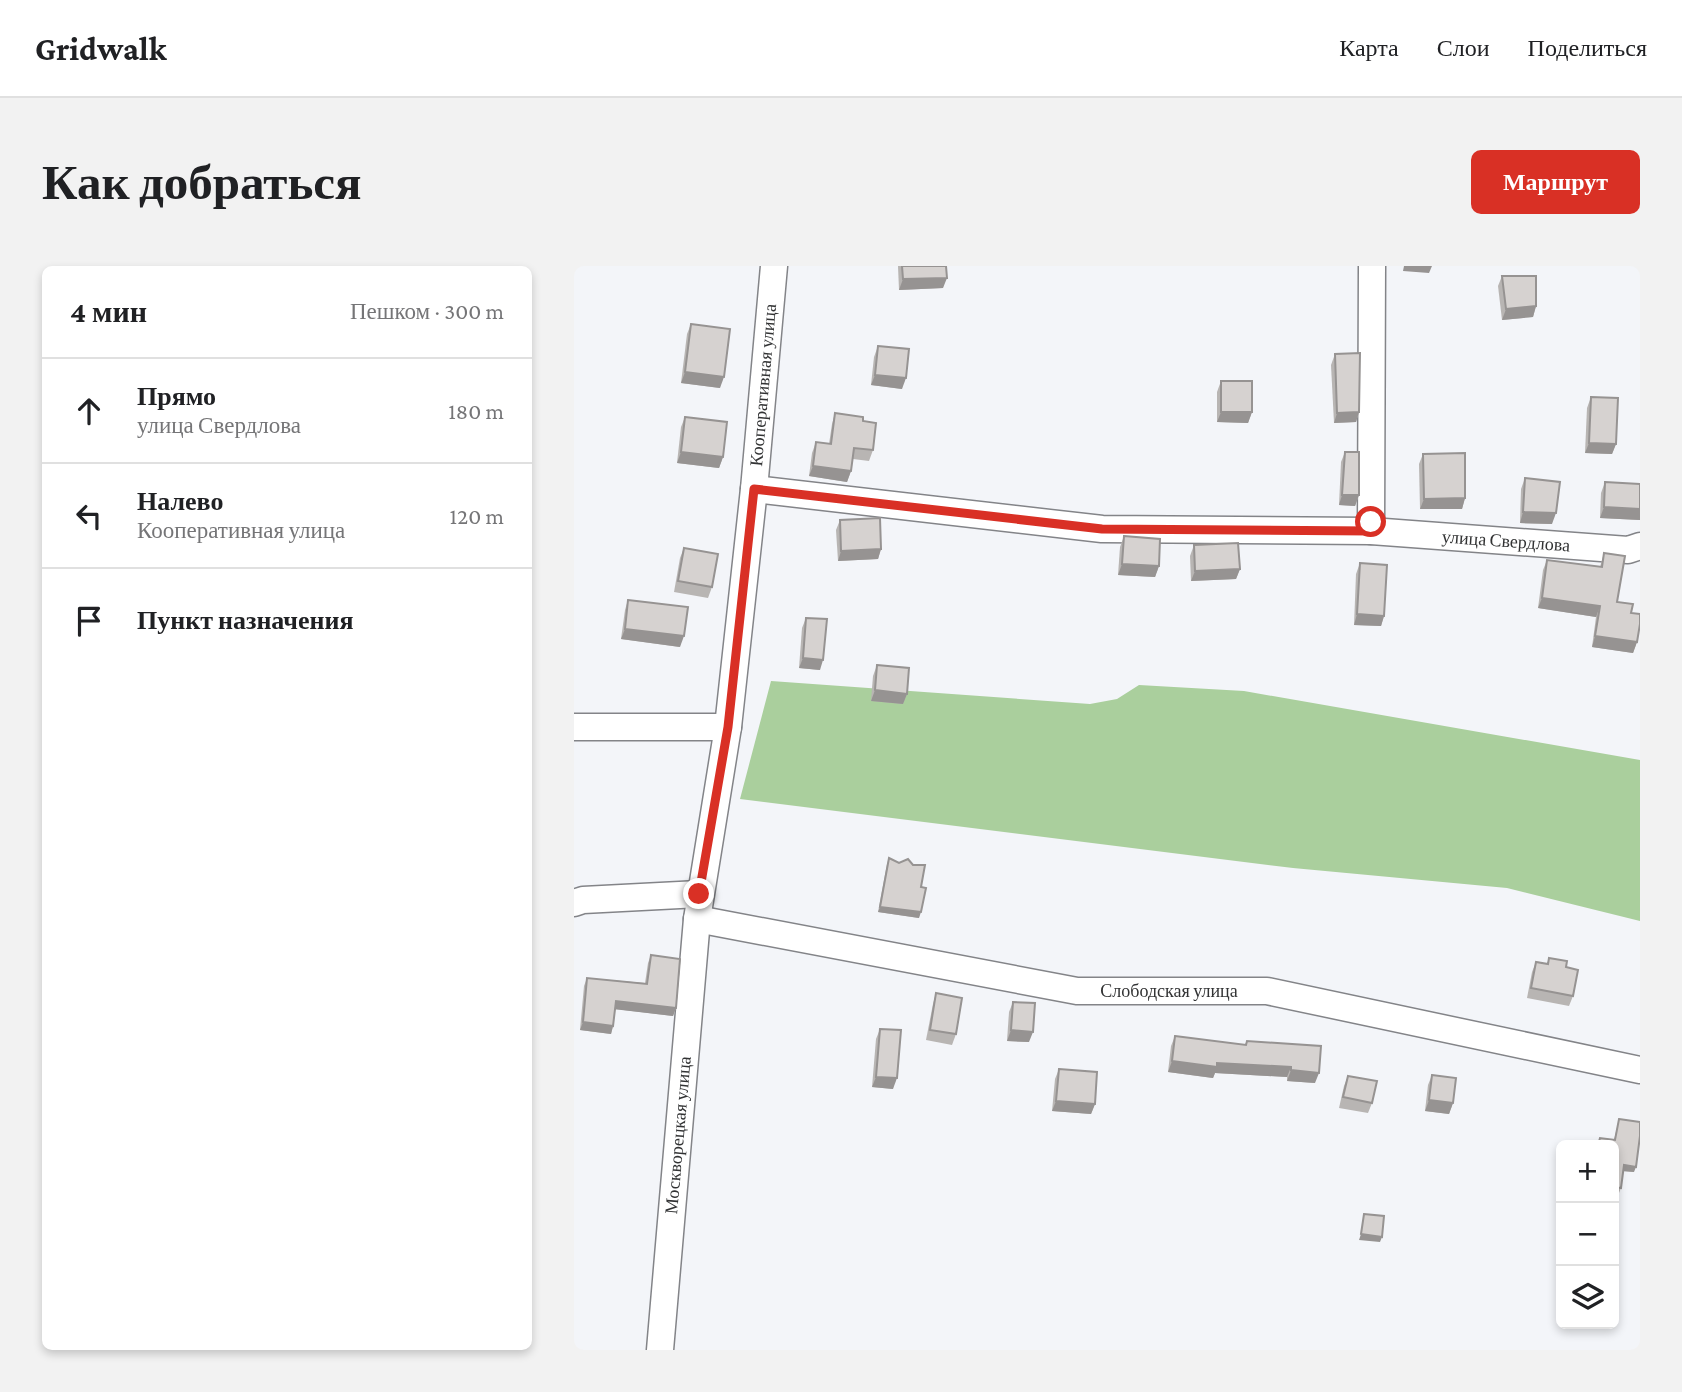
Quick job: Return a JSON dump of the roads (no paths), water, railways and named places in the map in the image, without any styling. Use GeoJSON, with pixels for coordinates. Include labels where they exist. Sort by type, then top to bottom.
{"type":"FeatureCollection","features":[{"type":"Feature","properties":{"kind":"street","name":"Кооперативная улица"},"geometry":{"type":"LineString","coordinates":[[698,907],[728,727],[754,489],[774,266]]}},
{"type":"Feature","properties":{"kind":"street"},"geometry":{"type":"LineString","coordinates":[[1371,531],[1372,266]]}},
{"type":"Feature","properties":{"kind":"street","name":"улица Свердлова"},"geometry":{"type":"LineString","coordinates":[[754,489],[1102,529],[1371,531],[1628,550],[1640,546]]}},
{"type":"Feature","properties":{"kind":"street"},"geometry":{"type":"LineString","coordinates":[[574,727],[728,727]]}},
{"type":"Feature","properties":{"kind":"street","name":"Слободская улица"},"geometry":{"type":"LineString","coordinates":[[574,903],[583,900],[698,907],[1077,991],[1267,990],[1640,1070]]}},
{"type":"Feature","properties":{"kind":"street","name":"Москворецкая улица"},"geometry":{"type":"LineString","coordinates":[[660,1350],[698,907]]}}]}
